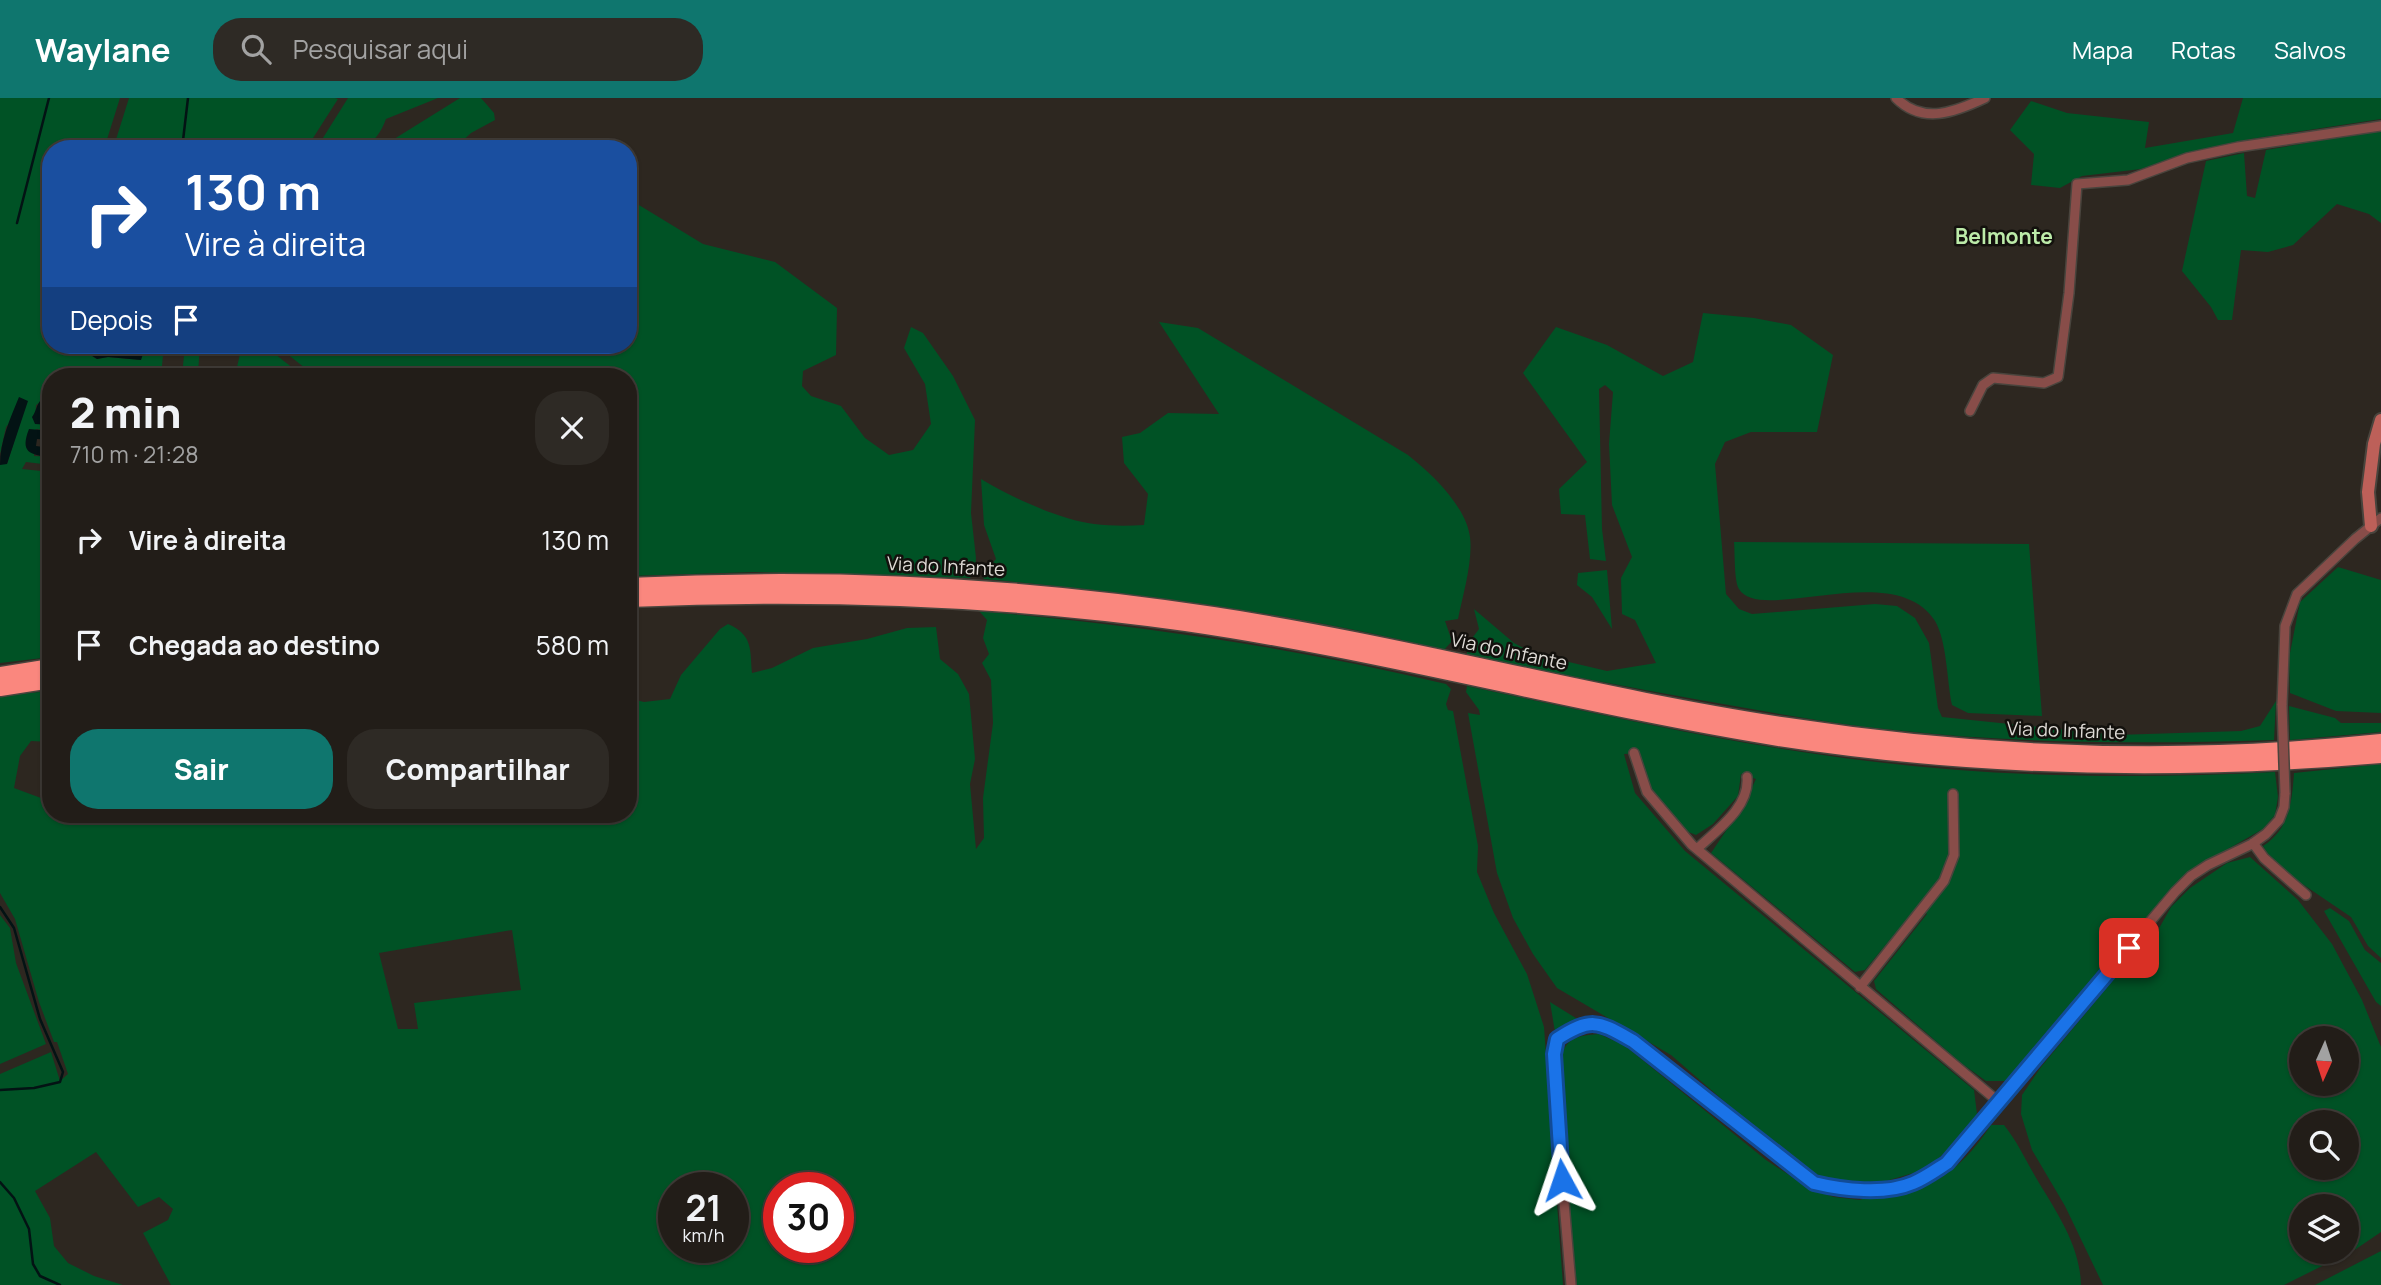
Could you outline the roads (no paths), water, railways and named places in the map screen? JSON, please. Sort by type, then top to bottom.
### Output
[{"type":"highway","name":"Via do Infante","points":[[637,586],[739,582],[865,583],[984,589],[1132,603],[1286,627],[1701,712],[1858,736],[1964,747],[2169,754],[2263,751],[2381,742]]},
{"type":"highway","name":"Via do Infante","points":[[637,599],[732,595],[874,595],[1010,603],[1109,613],[1257,635],[1731,730],[1922,755],[2047,764],[2169,766],[2310,761],[2381,755]]},
{"type":"highway","points":[[0,675],[42,668]]},
{"type":"highway","points":[[0,688],[42,681]]},
{"type":"street","points":[[1896,98],[1904,106],[1923,114],[1956,111],[1985,98]]},
{"type":"street","points":[[1970,411],[1983,385],[1993,378],[2044,383],[2057,377],[2069,293],[2077,184],[2128,180],[2187,158],[2238,147],[2381,126]]},
{"type":"street","points":[[1571,1285],[1554,1054],[1557,1039],[1573,1028],[1588,1023],[1608,1027],[1633,1041],[1814,1183],[1841,1190],[1872,1190],[1912,1184],[1947,1163],[2191,876],[2266,834],[2278,820],[2284,807],[2281,705],[2285,626],[2297,594],[2376,522],[2368,492],[2374,444],[2381,420]]},
{"type":"street","points":[[1634,753],[1647,792],[1697,849],[2000,1103]]},
{"type":"street","points":[[1697,849],[1734,814],[1748,786],[1747,776]]},
{"type":"street","points":[[1860,987],[1944,881],[1954,855],[1953,794]]},
{"type":"street","points":[[2253,843],[2264,858],[2305,895]]},
{"type":"waterway","points":[[17,223],[49,98]]},
{"type":"waterway","points":[[183,140],[188,98]]},
{"type":"waterway","points":[[0,907],[14,928],[40,1019],[63,1072],[60,1082],[34,1088],[0,1090]]},
{"type":"waterway","points":[[0,1182],[14,1198],[29,1229],[33,1264],[40,1276],[60,1285]]},
{"type":"district","name":"Belmonte","points":[[2004,237]]}]
